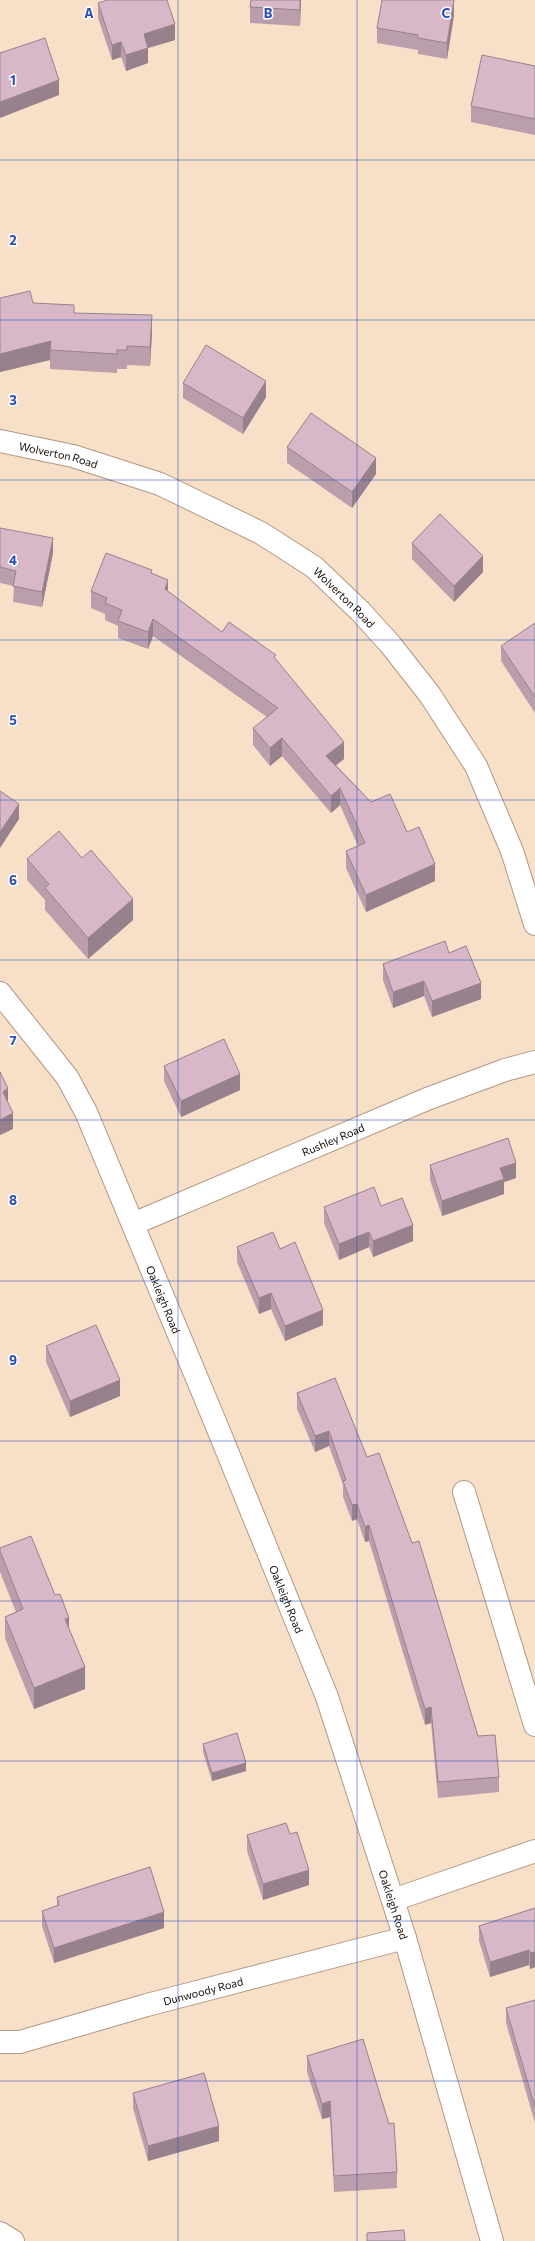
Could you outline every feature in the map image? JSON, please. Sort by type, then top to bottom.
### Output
[{"type":"main road","name":"Wolverton Road","points":[[0,441],[74,456],[160,484],[261,533],[314,568],[360,611],[394,649],[430,695],[476,766],[512,851],[535,924]]},
{"type":"main road","name":"Oakleigh Road","points":[[0,993],[67,1077],[86,1112],[327,1697],[405,1938],[492,2241]]},
{"type":"main road","name":"Rushley Road","points":[[133,1224],[427,1100],[505,1070],[535,1062]]},
{"type":"main road","points":[[464,1492],[535,1725]]},
{"type":"main road","points":[[393,1900],[535,1851]]},
{"type":"main road","name":"Dunwoody Road","points":[[0,2042],[20,2042],[147,2005],[405,1938]]},
{"type":"main road","points":[[0,2233],[13,2241]]},
{"type":"building","points":[[107,0],[167,0],[175,24],[144,34],[148,48],[126,55],[121,42],[112,45],[98,3]]},
{"type":"building","points":[[251,0],[300,0],[300,10],[250,7]]},
{"type":"building","points":[[382,0],[454,0],[447,43],[418,38],[418,35],[377,28]]},
{"type":"building","points":[[45,38],[59,80],[0,102],[0,53]]},
{"type":"building","points":[[482,55],[535,66],[535,119],[471,106]]},
{"type":"building","points":[[30,291],[33,303],[74,305],[74,313],[152,315],[150,347],[127,346],[127,350],[117,350],[117,354],[50,350],[51,341],[0,354],[0,298]]},
{"type":"building","points":[[206,345],[266,381],[243,418],[183,383]]},
{"type":"building","points":[[311,413],[376,458],[352,492],[287,447]]},
{"type":"building","points":[[440,514],[483,556],[454,586],[412,543]]},
{"type":"building","points":[[0,528],[53,538],[42,592],[13,586],[16,571],[0,567]]},
{"type":"building","points":[[106,553],[152,570],[151,573],[168,580],[165,589],[222,632],[229,622],[276,655],[274,657],[344,742],[326,756],[371,802],[390,794],[407,832],[419,827],[435,864],[366,895],[346,851],[365,843],[340,788],[331,796],[282,738],[270,748],[253,728],[278,708],[153,619],[148,632],[118,621],[122,610],[105,603],[107,598],[91,591]]},
{"type":"building","points":[[535,623],[535,697],[501,646]]},
{"type":"building","points":[[0,791],[19,804],[0,832]]},
{"type":"building","points":[[59,831],[82,858],[91,850],[133,899],[88,938],[45,888],[49,884],[27,859]]},
{"type":"building","points":[[445,941],[449,953],[466,946],[481,983],[432,1001],[424,981],[393,992],[383,964]]},
{"type":"building","points":[[224,1039],[240,1074],[181,1101],[164,1066]]},
{"type":"building","points":[[0,1072],[8,1088],[3,1092],[13,1113],[0,1120]]},
{"type":"building","points":[[508,1138],[516,1163],[500,1168],[504,1179],[442,1201],[430,1165]]},
{"type":"building","points":[[374,1187],[381,1206],[402,1198],[413,1225],[373,1241],[369,1232],[339,1244],[324,1207]]},
{"type":"building","points":[[273,1232],[280,1249],[295,1242],[323,1310],[285,1326],[271,1293],[259,1298],[237,1247]]},
{"type":"building","points":[[96,1325],[120,1380],[70,1401],[46,1346]]},
{"type":"building","points":[[335,1378],[367,1457],[379,1453],[412,1543],[419,1541],[478,1736],[495,1735],[499,1777],[438,1782],[431,1707],[425,1709],[369,1525],[365,1527],[357,1504],[352,1505],[343,1481],[346,1480],[329,1431],[315,1436],[297,1393]]},
{"type":"building","points":[[31,1536],[55,1595],[60,1594],[69,1618],[65,1619],[85,1667],[34,1688],[5,1617],[23,1609],[0,1551],[0,1548]]},
{"type":"building","points":[[237,1733],[246,1763],[212,1773],[203,1744]]},
{"type":"building","points":[[286,1823],[290,1834],[297,1832],[309,1870],[263,1884],[247,1835]]},
{"type":"building","points":[[150,1867],[164,1912],[54,1948],[42,1911],[59,1905],[57,1897]]},
{"type":"building","points":[[535,1908],[535,1952],[530,1953],[529,1950],[490,1962],[479,1926]]},
{"type":"building","points":[[535,2000],[535,2107],[506,2008]]},
{"type":"building","points":[[363,2039],[389,2124],[394,2123],[397,2172],[334,2176],[330,2101],[322,2104],[307,2056]]},
{"type":"building","points":[[204,2073],[219,2126],[148,2146],[133,2093]]},
{"type":"building","points":[[404,2230],[405,2241],[367,2241],[367,2233]]}]
